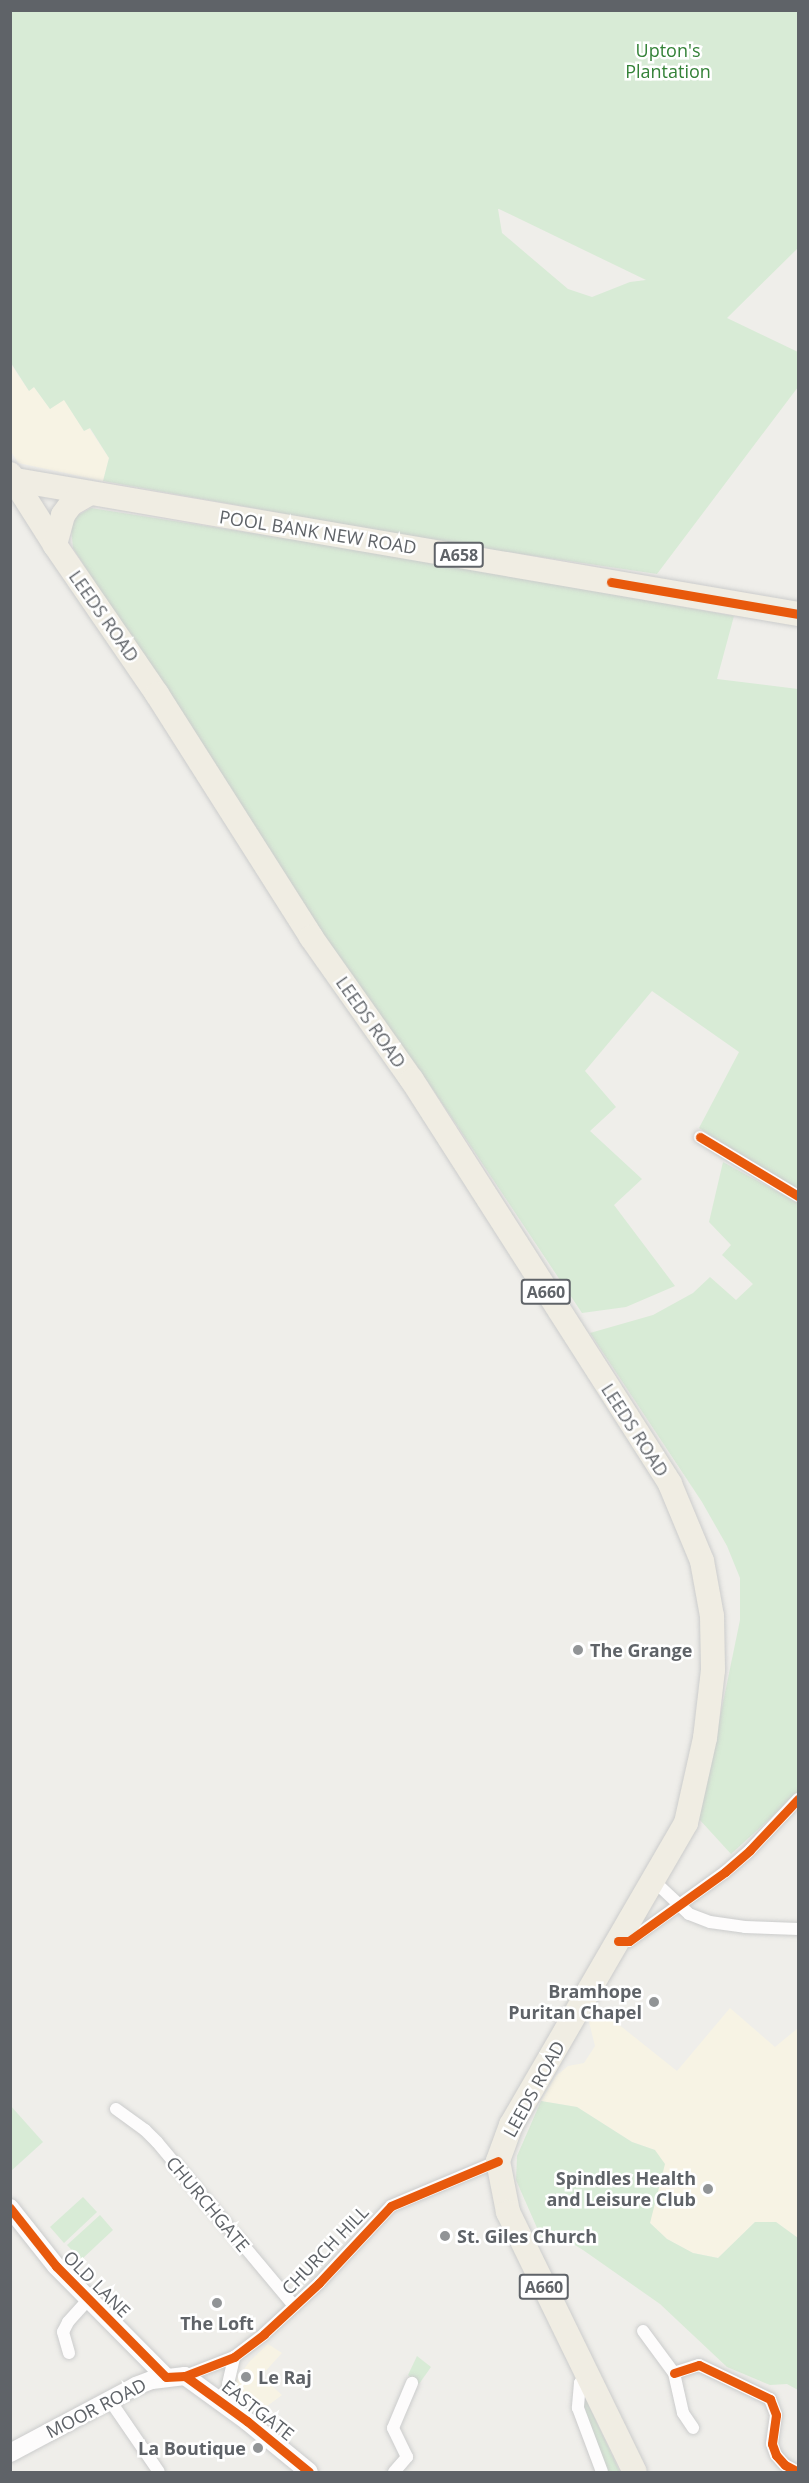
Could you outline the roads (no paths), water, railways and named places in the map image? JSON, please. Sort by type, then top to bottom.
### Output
[{"type":"highway","name":"POOL BANK NEW ROAD","points":[[12,478],[88,494],[798,614]]},
{"type":"highway","name":"LEEDS ROAD","points":[[12,478],[157,694],[311,937],[412,1080],[675,1495],[702,1561],[712,1616],[713,1670],[705,1738],[686,1823],[511,2125],[498,2161],[507,2212],[635,2472]]},
{"type":"highway","points":[[55,545],[63,515],[71,504],[88,494]]},
{"type":"street","points":[[700,1137],[798,1196]]},
{"type":"street","points":[[618,1941],[629,1941],[750,1850],[798,1799]]},
{"type":"street","points":[[654,1881],[689,1914],[710,1922],[745,1927],[798,1929]]},
{"type":"street","name":"CHURCHGATE","points":[[116,2109],[145,2130],[157,2142],[294,2306]]},
{"type":"street","name":"CHURCH HILL","points":[[185,2376],[234,2357],[264,2334],[390,2206],[498,2161]]},
{"type":"street","name":"OLD LANE","points":[[10,2208],[56,2266],[166,2377]]},
{"type":"street","points":[[69,2354],[63,2332],[68,2322],[88,2300]]},
{"type":"street","points":[[643,2331],[674,2373],[683,2413],[693,2428]]},
{"type":"street","name":"EASTGATE","points":[[228,2408],[228,2384],[234,2357]]},
{"type":"street","points":[[674,2373],[699,2365],[770,2399],[776,2415],[772,2445],[776,2455],[785,2465],[798,2472]]},
{"type":"street","points":[[586,2373],[580,2383],[578,2408],[602,2472]]},
{"type":"street","name":"MOOR ROAD","points":[[10,2453],[109,2399],[152,2379],[185,2376]]},
{"type":"street","name":"EASTGATE","points":[[185,2376],[309,2472]]},
{"type":"street","points":[[394,2472],[407,2457],[402,2443],[395,2435],[394,2419],[412,2383]]},
{"type":"street","points":[[109,2399],[159,2472]]},
{"type":"place","name":"The Grange","points":[[578,1650]]},
{"type":"place","name":"Bramhope Puritan Chapel","points":[[654,2002]]},
{"type":"place","name":"Spindles Health and Leisure Club","points":[[708,2189]]},
{"type":"place","name":"St. Giles Church","points":[[445,2236]]},
{"type":"place","name":"The Loft","points":[[217,2303]]},
{"type":"place","name":"Le Raj","points":[[246,2377]]},
{"type":"place","name":"La Boutique","points":[[258,2448]]},
{"type":"park label","name":"Upton's Plantation","points":[[668,61]]}]
